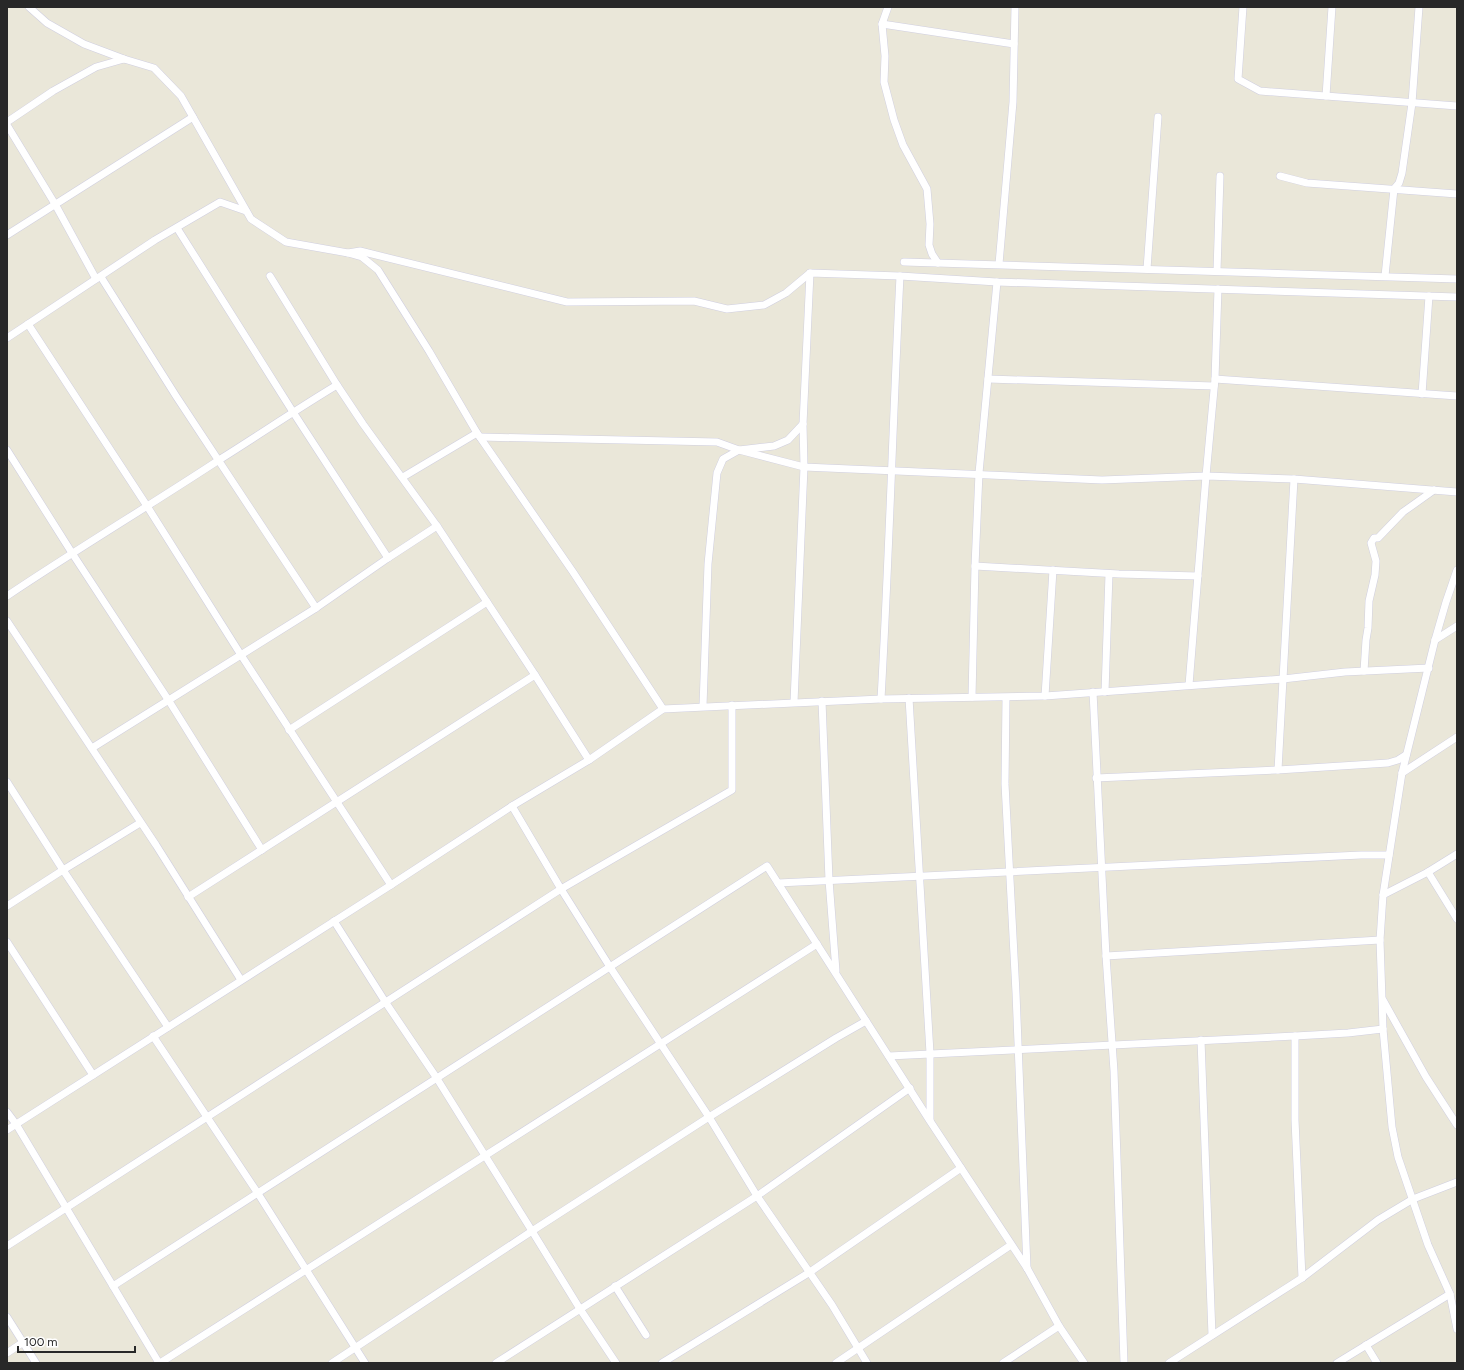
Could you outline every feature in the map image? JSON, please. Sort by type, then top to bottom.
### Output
[{"type":"street","points":[[29,7],[47,23],[84,44],[154,68],[181,96],[251,219],[286,242],[348,253],[362,257],[378,270],[429,351],[478,435],[574,572],[663,709]]},
{"type":"street","points":[[888,7],[882,24],[884,82],[894,120],[903,145],[927,188],[930,224],[929,245],[932,254],[938,263]]},
{"type":"street","points":[[999,264],[1013,102],[1015,7]]},
{"type":"street","points":[[1243,7],[1238,79],[1260,91],[1457,106]]},
{"type":"street","points":[[1326,96],[1332,7]]},
{"type":"street","points":[[1385,276],[1394,189],[1399,183],[1402,173],[1412,102],[1419,7]]},
{"type":"street","points":[[882,24],[1014,44]]},
{"type":"street","points":[[7,122],[53,91],[90,70],[124,58]]},
{"type":"street","points":[[7,235],[193,117]]},
{"type":"street","points":[[1147,269],[1158,117]]},
{"type":"street","points":[[7,125],[99,278],[316,608]]},
{"type":"street","points":[[1217,271],[1220,176]]},
{"type":"street","points":[[1280,176],[1307,183],[1457,194]]},
{"type":"street","points":[[7,338],[154,240],[220,202],[246,212]]},
{"type":"street","points":[[177,228],[293,412],[388,558]]},
{"type":"street","points":[[348,253],[360,251],[567,302],[694,301],[727,309],[764,305],[786,293],[810,273],[900,276],[997,282],[1457,297]]},
{"type":"street","points":[[904,262],[1457,279]]},
{"type":"street","points":[[794,702],[804,466],[803,424],[810,273]]},
{"type":"street","points":[[270,276],[337,385],[363,424],[403,477],[437,526],[589,760]]},
{"type":"street","points":[[881,699],[888,587],[891,471],[900,276]]},
{"type":"street","points":[[972,697],[979,474],[997,282]]},
{"type":"street","points":[[1189,685],[1215,379],[1218,289]]},
{"type":"street","points":[[1422,394],[1429,296]]},
{"type":"street","points":[[28,324],[147,506],[289,730],[390,885]]},
{"type":"street","points":[[988,379],[1214,386]]},
{"type":"street","points":[[1215,379],[1457,396]]},
{"type":"street","points":[[7,596],[72,553],[337,385]]},
{"type":"street","points":[[704,706],[708,564],[717,473],[723,459],[739,450],[774,446],[788,440],[803,424]]},
{"type":"street","points":[[403,477],[478,435],[717,442],[739,450],[804,466],[1102,480],[1206,476],[1294,479],[1457,492]]},
{"type":"street","points":[[7,450],[262,850]]},
{"type":"street","points":[[1278,770],[1294,479]]},
{"type":"street","points":[[1364,671],[1369,601],[1376,561],[1371,543],[1374,538],[1378,538],[1403,512],[1434,490]]},
{"type":"street","points":[[92,748],[316,608],[437,526]]},
{"type":"street","points":[[975,566],[1109,574],[1198,576]]},
{"type":"street","points":[[1045,696],[1053,570]]},
{"type":"street","points":[[1457,570],[1435,640],[1402,774],[1383,895],[1380,940],[1382,998],[1392,1128],[1398,1158],[1428,1245],[1450,1294],[1457,1329]]},
{"type":"street","points":[[1105,692],[1109,574]]},
{"type":"street","points":[[289,730],[487,602]]},
{"type":"street","points":[[7,621],[156,845],[241,980]]},
{"type":"street","points":[[1435,640],[1457,626]]},
{"type":"street","points":[[7,1130],[512,806],[589,760],[663,709],[910,698],[1006,698],[1045,696],[1283,679],[1364,671],[1429,668]]},
{"type":"street","points":[[188,897],[535,675]]},
{"type":"street","points":[[1093,692],[1096,778],[1106,956],[1113,1044],[1124,1363]]},
{"type":"street","points":[[910,698],[930,1053],[930,1121]]},
{"type":"street","points":[[1006,698],[1005,784],[1027,1268]]},
{"type":"street","points":[[822,701],[829,880],[836,973]]},
{"type":"street","points":[[7,1246],[561,889],[732,790],[732,705]]},
{"type":"street","points":[[1402,774],[1457,737]]},
{"type":"street","points":[[1096,778],[1278,770],[1388,763],[1398,760],[1406,755]]},
{"type":"street","points":[[7,782],[63,870],[168,1027]]},
{"type":"street","points":[[512,806],[561,889],[610,967],[709,1117],[757,1196],[832,1305],[867,1363]]},
{"type":"street","points":[[7,906],[140,823]]},
{"type":"street","points":[[1383,895],[1428,872],[1457,854]]},
{"type":"street","points":[[778,883],[921,875],[1389,855]]},
{"type":"street","points":[[112,1286],[767,866],[930,1121],[1027,1268],[1059,1326],[1084,1363]]},
{"type":"street","points":[[1428,872],[1457,919]]},
{"type":"street","points":[[334,921],[386,1003],[436,1077],[580,1309],[616,1363]]},
{"type":"street","points":[[1106,956],[1380,940]]},
{"type":"street","points":[[7,942],[93,1075]]},
{"type":"street","points":[[7,1112],[16,1124],[112,1286],[160,1363],[661,1045],[817,944]]},
{"type":"street","points":[[1382,998],[1426,1077],[1457,1125]]},
{"type":"street","points":[[332,1363],[532,1231],[709,1117],[866,1021]]},
{"type":"street","points":[[889,1056],[1295,1036],[1384,1029]]},
{"type":"street","points":[[153,1036],[257,1192],[365,1363]]},
{"type":"street","points":[[1295,1036],[1295,1120],[1302,1278]]},
{"type":"street","points":[[1201,1040],[1212,1335]]},
{"type":"street","points":[[496,1363],[757,1196],[910,1088]]},
{"type":"street","points":[[662,1363],[810,1272],[961,1168]]},
{"type":"street","points":[[1169,1363],[1302,1278],[1378,1220],[1413,1199],[1457,1182]]},
{"type":"street","points":[[836,1363],[1011,1245]]},
{"type":"street","points":[[615,1286],[646,1335]]},
{"type":"street","points":[[1337,1363],[1450,1294]]},
{"type":"street","points":[[7,1317],[36,1363]]},
{"type":"street","points":[[1003,1363],[1059,1326]]},
{"type":"street","points":[[7,1353],[22,1343]]},
{"type":"street","points":[[1366,1344],[1377,1363]]}]
